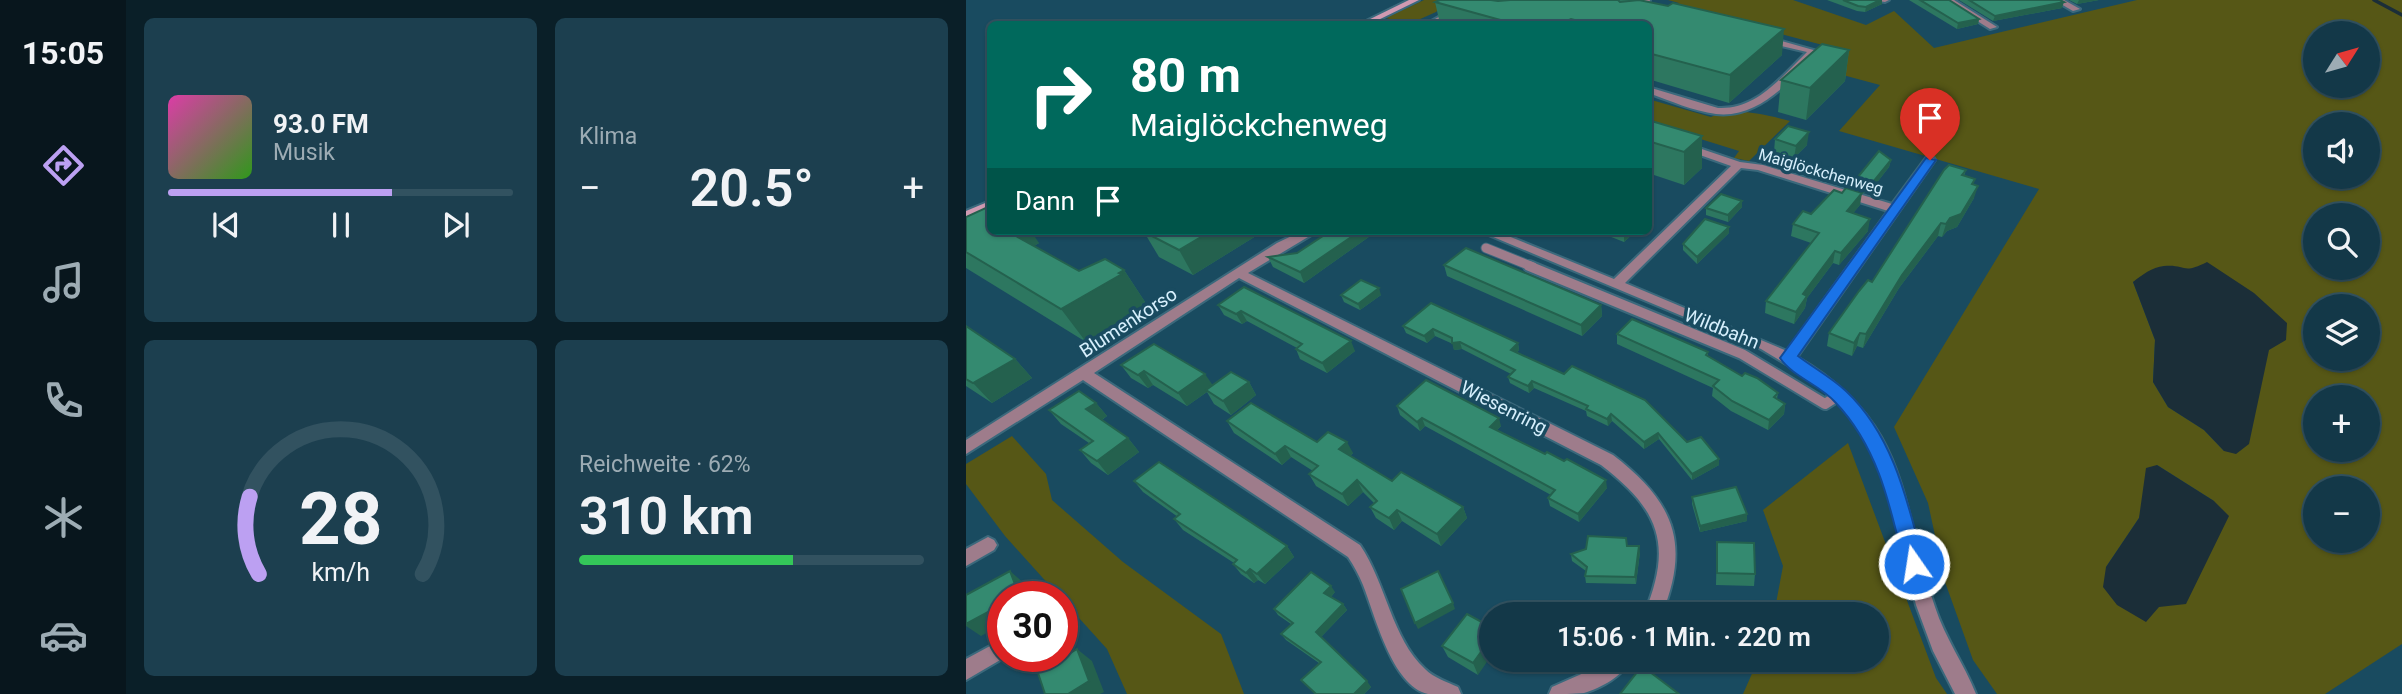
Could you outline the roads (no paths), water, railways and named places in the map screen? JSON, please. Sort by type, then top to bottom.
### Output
[{"type":"street","points":[[1370,21],[1415,0]]},
{"type":"street","points":[[1437,21],[1460,11],[1452,5],[1458,0]]},
{"type":"street","points":[[1643,12],[1646,0]]},
{"type":"street","points":[[1877,0],[1885,0]]},
{"type":"street","points":[[1948,0],[1993,27]]},
{"type":"street","points":[[2058,0],[2076,9]]},
{"type":"street","points":[[1630,21],[1643,12],[1657,13]]},
{"type":"street","points":[[1652,91],[1712,109],[1741,110],[1777,86],[1813,51],[1750,36]]},
{"type":"street","name":"Maiglöckchenweg","points":[[1674,143],[1738,165],[1759,167],[1895,209]]},
{"type":"street","name":"Maiglöckchenweg","points":[[1788,358],[1930,160]]},
{"type":"street","points":[[1616,285],[1738,165]]},
{"type":"street","points":[[966,216],[987,206]]},
{"type":"street","name":"Blumenkorso","points":[[966,447],[1302,235]]},
{"type":"street","name":"Wildbahn","points":[[1495,235],[1734,333],[1788,358],[1839,395],[1871,433],[1882,453],[1934,632],[1966,694]]},
{"type":"street","name":"Wiesenring","points":[[1239,273],[1593,452],[1633,477],[1654,502],[1667,541],[1669,562],[1659,602]]},
{"type":"street","points":[[1084,374],[1354,551],[1368,568],[1391,639],[1418,677],[1451,694]]},
{"type":"street","points":[[966,558],[989,545]]},
{"type":"street","points":[[966,670],[987,658]]},
{"type":"street","points":[[1559,694],[1606,672]]},
{"type":"lane","points":[[1486,248],[1724,346],[1784,377],[1817,401],[1825,404],[1839,395]]},
{"type":"lane","points":[[1527,264],[1539,253]]},
{"type":"lane","points":[[1625,305],[1636,293]]},
{"type":"lane","points":[[1724,346],[1734,333]]},
{"type":"water","points":[[2207,262],[2254,293],[2287,323],[2286,340],[2269,350],[2249,444],[2236,454],[2224,451],[2204,430],[2168,407],[2153,382],[2155,340],[2133,282],[2160,267],[2188,268]]},
{"type":"water","points":[[2157,465],[2214,501],[2229,516],[2186,604],[2159,607],[2146,622],[2117,605],[2103,587],[2106,567],[2139,518],[2146,468]]},
{"type":"waterway","points":[[2374,0],[2402,15]]}]
